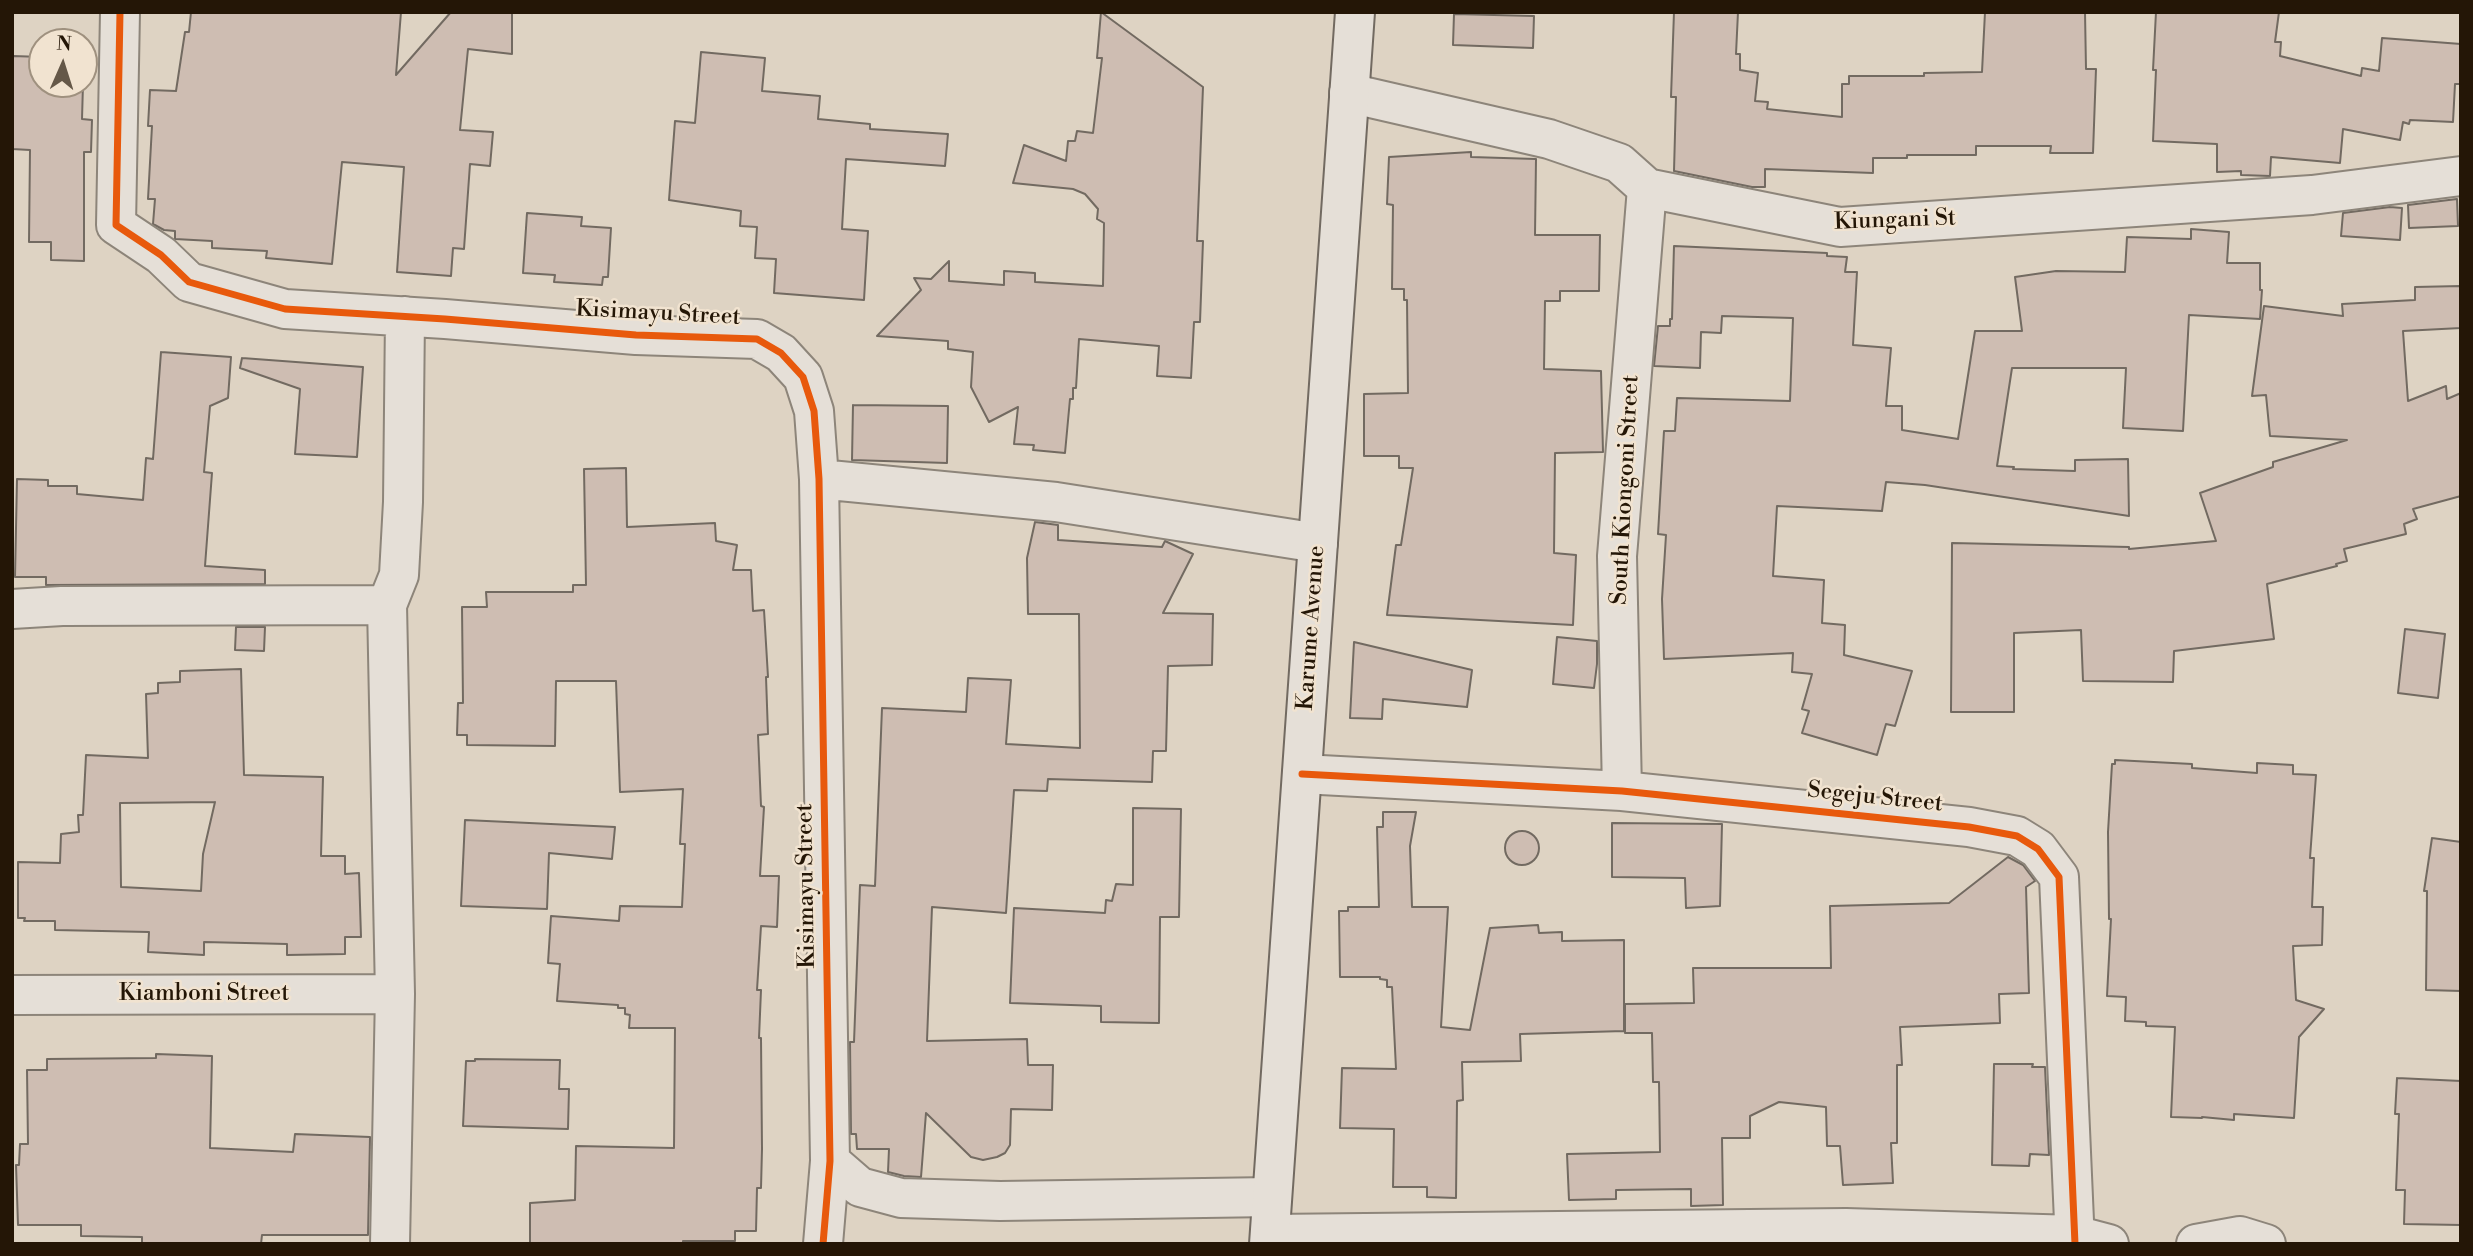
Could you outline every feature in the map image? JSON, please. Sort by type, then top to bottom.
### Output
[{"type":"street","name":"Kisimayu Street","points":[[120,12],[116,225],[161,255],[189,282],[285,309],[636,335],[757,339],[781,353],[803,377],[814,411],[819,479],[830,1161],[823,1244]]},
{"type":"street","name":"Karume Avenue","points":[[1270,1225],[1354,12]]},
{"type":"street","points":[[1349,93],[1549,139],[1619,163],[1647,188]]},
{"type":"street","name":"Kiungani St","points":[[1647,188],[1840,227],[2312,195],[2461,176]]},
{"type":"street","name":"South Kiongoni Street","points":[[1622,792],[1617,555],[1647,188]]},
{"type":"street","points":[[390,1244],[395,993],[387,604],[399,575],[403,502],[405,316]]},
{"type":"street","points":[[819,479],[1056,502],[1318,543]]},
{"type":"street","points":[[12,610],[62,606],[387,604]]},
{"type":"street","name":"Segeju Street","points":[[1302,774],[1622,792],[1969,827],[2017,836],[2038,849],[2059,877],[2087,1241]]},
{"type":"street","name":"Kiamboni Street","points":[[12,995],[395,993]]},
{"type":"street","points":[[830,1161],[860,1186],[901,1198],[1000,1201],[1270,1225],[1695,1237],[1846,1227],[2087,1241]]},
{"type":"street","points":[[2196,1244],[2241,1236],[2266,1244]]},
{"type":"building","points":[[191,12],[401,12],[396,75],[451,12],[512,12],[512,54],[468,49],[460,130],[493,132],[490,166],[470,164],[464,249],[453,248],[451,276],[397,272],[404,167],[342,162],[332,264],[266,258],[267,251],[212,248],[212,241],[175,239],[175,231],[164,230],[153,224],[155,199],[148,199],[152,126],[148,126],[150,90],[176,91],[185,32],[189,32]]},
{"type":"building","points":[[1101,12],[1203,87],[1197,241],[1203,241],[1200,322],[1194,322],[1191,378],[1157,376],[1159,346],[1079,339],[1076,388],[1073,388],[1073,399],[1070,399],[1065,453],[1033,450],[1034,445],[1014,444],[1018,407],[989,422],[971,387],[973,352],[948,349],[948,341],[877,336],[921,290],[914,278],[931,279],[949,261],[949,281],[1004,285],[1004,271],[1035,273],[1035,282],[1103,286],[1104,223],[1097,219],[1098,209],[1085,194],[1073,189],[1013,183],[1024,145],[1066,161],[1068,141],[1075,141],[1077,131],[1093,133],[1102,58],[1097,58]]},
{"type":"building","points":[[1674,12],[1738,12],[1736,54],[1740,54],[1740,70],[1758,73],[1755,101],[1768,102],[1767,109],[1842,117],[1842,84],[1849,84],[1849,76],[1924,76],[1924,73],[1982,72],[1985,12],[2085,12],[2086,69],[2096,69],[2093,153],[2050,153],[2051,146],[1976,146],[1976,155],[1873,158],[1873,173],[1765,169],[1765,187],[1752,187],[1674,171],[1676,97],[1671,97]]},
{"type":"building","points":[[2156,12],[2279,12],[2275,42],[2281,42],[2280,56],[2361,76],[2362,68],[2379,71],[2382,38],[2461,44],[2461,84],[2455,84],[2453,122],[2403,122],[2400,140],[2343,129],[2340,163],[2271,157],[2270,176],[2241,175],[2241,171],[2217,172],[2217,144],[2153,141]]},
{"type":"building","points":[[1454,14],[1534,16],[1533,48],[1453,45]]},
{"type":"building","points":[[701,52],[765,58],[762,91],[820,96],[818,119],[870,124],[870,129],[948,134],[945,166],[846,159],[842,229],[868,231],[864,300],[774,293],[776,259],[755,258],[757,227],[740,226],[741,211],[669,200],[675,121],[695,123]]},
{"type":"building","points":[[13,56],[28,57],[28,98],[83,98],[82,119],[92,120],[91,152],[84,152],[84,261],[51,260],[51,242],[29,242],[30,150],[12,149]]},
{"type":"building","points":[[1471,152],[1471,157],[1536,159],[1535,235],[1600,235],[1599,291],[1560,291],[1560,301],[1545,301],[1544,369],[1601,371],[1603,452],[1555,453],[1554,553],[1576,555],[1573,625],[1387,615],[1396,545],[1401,545],[1413,468],[1399,468],[1399,456],[1364,456],[1364,394],[1408,393],[1407,300],[1404,300],[1404,289],[1392,289],[1393,205],[1387,204],[1389,157]]},
{"type":"building","points":[[2457,199],[2458,226],[2409,228],[2408,205]]},
{"type":"building","points":[[2402,208],[2400,240],[2341,236],[2343,213]]},
{"type":"building","points":[[527,213],[582,217],[581,226],[611,228],[608,277],[603,277],[602,285],[554,282],[555,275],[523,273]]},
{"type":"building","points":[[2191,229],[2229,232],[2227,263],[2260,263],[2262,290],[2260,319],[2189,315],[2183,431],[2123,428],[2126,368],[2012,368],[1997,466],[2075,471],[2075,460],[2128,459],[2129,516],[1925,485],[1886,482],[1882,511],[1777,506],[1773,576],[1824,580],[1822,623],[1845,625],[1844,655],[1912,671],[1895,726],[1886,724],[1877,755],[1802,733],[1809,711],[1802,709],[1812,674],[1792,672],[1793,653],[1664,659],[1662,599],[1666,535],[1658,534],[1664,431],[1675,431],[1677,398],[1790,401],[1793,318],[1722,316],[1721,333],[1701,332],[1700,368],[1654,366],[1658,326],[1670,326],[1672,319],[1674,246],[1827,253],[1827,256],[1847,257],[1845,272],[1857,272],[1853,345],[1891,348],[1886,406],[1902,406],[1902,430],[1958,439],[1975,331],[2022,331],[2015,277],[2056,271],[2125,272],[2127,237],[2191,239]]},
{"type":"building","points":[[2461,286],[2461,328],[2403,331],[2408,401],[2446,386],[2447,399],[2461,393],[2461,496],[2413,509],[2417,519],[2404,524],[2406,534],[2344,549],[2347,561],[2336,564],[2337,566],[2267,584],[2274,639],[2174,651],[2173,682],[2083,681],[2081,630],[2014,633],[2014,712],[1951,712],[1952,543],[2129,549],[2216,541],[2200,493],[2273,467],[2273,462],[2347,440],[2270,436],[2266,395],[2252,396],[2264,306],[2343,316],[2342,304],[2415,300],[2415,287]]},
{"type":"building","points":[[161,352],[231,357],[228,398],[210,406],[204,472],[212,473],[205,566],[265,570],[265,584],[46,585],[46,577],[15,577],[17,479],[48,480],[48,486],[77,486],[77,494],[143,500],[146,458],[153,459]]},
{"type":"building","points":[[242,358],[363,367],[357,457],[295,454],[300,389],[240,368]]},
{"type":"building","points":[[853,405],[948,406],[947,463],[852,460]]},
{"type":"building","points":[[626,468],[627,527],[715,523],[716,541],[737,545],[733,570],[751,570],[753,611],[764,610],[768,734],[758,735],[761,806],[764,807],[760,876],[779,876],[777,927],[761,926],[757,990],[761,990],[759,1038],[762,1149],[761,1188],[757,1188],[756,1231],[735,1231],[735,1241],[683,1241],[683,1244],[530,1244],[530,1203],[575,1200],[576,1146],[674,1148],[675,1028],[629,1028],[630,1015],[625,1014],[625,1008],[618,1008],[618,1005],[557,1001],[560,964],[548,963],[551,916],[619,921],[620,906],[682,907],[685,844],[680,844],[683,789],[620,792],[616,681],[556,681],[555,746],[467,745],[467,735],[457,735],[458,703],[463,703],[462,607],[487,607],[486,592],[573,592],[573,585],[586,585],[584,469]]},
{"type":"building","points":[[1035,522],[1058,525],[1058,540],[1162,547],[1165,541],[1193,554],[1163,613],[1213,614],[1212,665],[1168,666],[1166,751],[1153,751],[1152,782],[1048,779],[1047,791],[1014,790],[1006,913],[932,907],[927,1041],[1027,1039],[1028,1065],[1053,1065],[1052,1110],[1011,1109],[1010,1145],[1005,1153],[983,1160],[971,1157],[926,1113],[921,1177],[904,1176],[888,1172],[889,1149],[857,1149],[856,1134],[851,1134],[850,1042],[854,1042],[860,885],[875,886],[882,708],[966,712],[968,678],[1011,680],[1006,744],[1080,748],[1079,614],[1028,614],[1027,558]]},
{"type":"building","points":[[236,627],[265,627],[264,651],[235,650]]},
{"type":"building","points":[[2405,629],[2445,634],[2438,698],[2398,693]]},
{"type":"building","points":[[1557,637],[1597,641],[1594,688],[1553,684]]},
{"type":"building","points":[[1354,642],[1472,670],[1467,707],[1383,699],[1382,719],[1350,718]]},
{"type":"building","points":[[241,669],[244,775],[323,777],[321,856],[345,856],[345,874],[359,873],[361,937],[345,937],[345,954],[287,955],[287,944],[204,942],[204,955],[148,952],[149,932],[55,930],[55,921],[24,921],[25,918],[18,918],[18,862],[60,863],[61,834],[79,832],[78,815],[83,815],[86,755],[148,758],[146,694],[158,693],[158,683],[180,682],[180,671]],"holes":[[[215,802],[203,854],[201,891],[121,887],[120,803]]]},
{"type":"building","points":[[2115,760],[2192,764],[2192,768],[2257,773],[2257,763],[2293,765],[2293,774],[2316,775],[2310,858],[2314,858],[2312,907],[2323,907],[2322,945],[2293,946],[2296,1000],[2324,1009],[2299,1037],[2294,1118],[2234,1114],[2234,1120],[2171,1117],[2175,1027],[2146,1026],[2146,1022],[2125,1021],[2126,997],[2107,996],[2111,919],[2108,832],[2112,764],[2115,764]]},
{"type":"building","points":[[1133,808],[1181,809],[1179,917],[1160,917],[1159,1023],[1101,1022],[1101,1006],[1010,1003],[1014,908],[1105,913],[1106,900],[1112,901],[1116,884],[1133,885]]},
{"type":"building","points":[[1383,812],[1416,812],[1410,846],[1412,907],[1448,907],[1441,1027],[1470,1030],[1490,928],[1538,925],[1539,933],[1562,932],[1562,941],[1624,940],[1624,1031],[1520,1034],[1521,1061],[1462,1062],[1463,1100],[1457,1101],[1456,1198],[1427,1197],[1427,1187],[1393,1187],[1394,1129],[1340,1128],[1342,1068],[1396,1069],[1392,987],[1387,987],[1387,980],[1380,977],[1340,977],[1339,911],[1348,911],[1348,907],[1379,907],[1377,827],[1383,827]]},
{"type":"building","points":[[465,820],[615,827],[612,859],[549,853],[547,909],[461,906]]},
{"type":"building","points":[[1612,823],[1722,824],[1720,906],[1686,908],[1685,878],[1612,877]]},
{"type":"building","points":[[1522,831],[1534,836],[1539,848],[1534,860],[1522,865],[1510,860],[1505,848],[1510,836]]},
{"type":"building","points":[[2432,838],[2461,842],[2461,991],[2426,990],[2427,891],[2424,891]]},
{"type":"building","points":[[2008,857],[2023,865],[2035,881],[2026,887],[2029,993],[1999,994],[2000,1023],[1900,1027],[1902,1065],[1897,1065],[1897,1143],[1891,1143],[1893,1183],[1843,1185],[1840,1146],[1827,1146],[1826,1107],[1779,1102],[1750,1116],[1750,1138],[1722,1138],[1723,1205],[1691,1206],[1691,1189],[1616,1190],[1616,1199],[1569,1200],[1567,1154],[1660,1152],[1659,1082],[1653,1082],[1652,1033],[1625,1033],[1625,1004],[1694,1003],[1693,968],[1831,968],[1830,906],[1949,903]]},
{"type":"building","points":[[156,1054],[212,1056],[210,1148],[293,1152],[295,1134],[370,1137],[368,1235],[262,1235],[261,1244],[142,1244],[142,1237],[81,1236],[81,1225],[18,1225],[16,1165],[19,1165],[20,1144],[28,1144],[27,1070],[47,1070],[47,1059],[156,1058]]},
{"type":"building","points":[[560,1060],[559,1089],[569,1089],[568,1129],[463,1126],[466,1061]]},
{"type":"building","points":[[1994,1064],[2033,1064],[2032,1067],[2045,1067],[2049,1155],[2030,1154],[2029,1166],[1992,1165]]},
{"type":"building","points":[[2397,1078],[2461,1081],[2461,1225],[2404,1224],[2405,1190],[2396,1190],[2399,1114],[2395,1114]]},
{"type":"cycle path","points":[[120,12],[116,225],[161,255],[189,282],[285,309],[636,335],[757,339],[781,353],[803,377],[814,411],[819,479],[830,1161],[823,1244]]},
{"type":"cycle path","points":[[1302,774],[1622,791],[1969,827],[2017,836],[2038,849],[2059,877],[2075,1244]]}]
